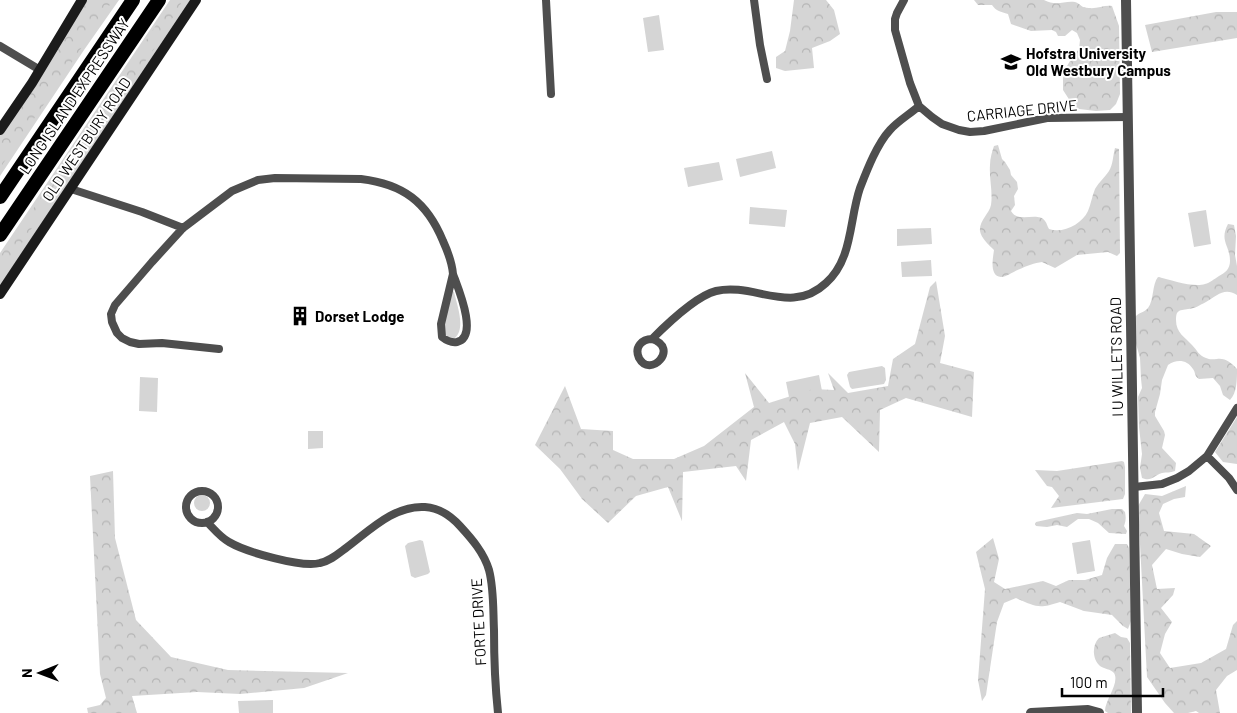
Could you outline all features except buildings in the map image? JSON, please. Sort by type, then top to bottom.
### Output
[{"type":"highway","name":"LONG ISLAND EXPRESSWAY","points":[[0,197],[133,0]]},
{"type":"highway","name":"LONG ISLAND EXPRESSWAY","points":[[0,235],[159,0]]},
{"type":"main road","points":[[0,130],[21,101],[82,0]]},
{"type":"main road","name":"OLD WESTBURY ROAD","points":[[0,294],[196,0]]},
{"type":"street","points":[[546,0],[551,94]]},
{"type":"street","points":[[754,0],[767,79]]},
{"type":"street","points":[[652,339],[695,302],[715,291],[735,289],[773,297],[793,298],[810,293],[826,284],[837,271],[844,258],[857,197],[879,145],[891,129],[919,106],[910,83],[895,30],[895,19],[904,0]]},
{"type":"street","name":"I U WILLETS ROAD","points":[[1126,0],[1137,713]]},
{"type":"street","points":[[0,46],[40,70]]},
{"type":"street","name":"CARRIAGE DRIVE","points":[[919,106],[942,124],[970,132],[984,131],[1047,118],[1128,117]]},
{"type":"street","points":[[219,350],[162,343],[138,344],[130,342],[117,333],[111,314],[115,305],[183,228],[232,191],[258,180],[275,178],[340,178],[373,181],[396,187],[410,195],[425,210],[438,228],[452,265],[453,274],[463,302],[467,326],[466,335],[459,342],[448,342],[442,337],[441,324],[453,274]]},
{"type":"street","points":[[71,189],[142,212],[183,228]]},
{"type":"street","points":[[1134,487],[1162,484],[1189,471],[1208,456],[1237,408]]},
{"type":"street","points":[[1208,456],[1229,478],[1237,490]]},
{"type":"street","name":"FORTE DRIVE","points":[[207,522],[215,517],[218,503],[213,494],[200,491],[188,500],[187,510],[192,519],[207,522],[219,535],[239,547],[259,554],[302,564],[313,564],[328,560],[388,516],[402,510],[426,507],[445,513],[456,521],[471,537],[484,556],[493,585],[495,687],[498,713]]},
{"type":"street","points":[[1031,713],[1088,710],[1099,713]]},
{"type":"green space","points":[[86,0],[119,0],[0,176],[0,135],[22,106]]},
{"type":"green space","points":[[88,0],[113,0],[0,168],[0,139],[29,96]]},
{"type":"green space","points":[[170,0],[190,0],[0,286],[0,253]]},
{"type":"green space","points":[[173,0],[183,0],[156,46],[97,130],[0,276],[0,257]]},
{"type":"green space","points":[[794,0],[826,0],[834,10],[840,34],[830,41],[812,48],[814,68],[785,71],[776,68],[776,57],[785,51]]},
{"type":"green space","points":[[974,0],[1075,2],[1086,8],[1112,6],[1119,26],[1120,94],[1116,104],[1110,110],[1079,109],[1074,107],[1063,90],[1064,71],[1079,49],[1080,40],[1077,33],[1072,30],[1065,36],[1058,36],[1052,30],[1031,31],[1011,24],[1008,14],[997,10],[992,5],[978,5]]},
{"type":"green space","points":[[1216,12],[1237,12],[1237,38],[1152,52],[1145,25]]},
{"type":"green space","points":[[659,15],[664,50],[648,52],[643,18]]},
{"type":"green space","points":[[998,145],[1002,159],[1017,182],[1018,189],[1014,196],[1015,205],[1011,211],[1018,217],[1042,218],[1049,229],[1054,230],[1072,227],[1085,216],[1095,189],[1110,169],[1115,148],[1119,149],[1120,253],[1117,256],[1108,252],[1077,255],[1055,268],[1042,262],[1025,267],[1006,276],[997,276],[993,270],[994,250],[984,239],[980,227],[991,205],[990,160],[994,146]]},
{"type":"green space","points":[[772,151],[776,168],[740,177],[736,159]]},
{"type":"green space","points":[[719,162],[723,180],[688,187],[684,168]]},
{"type":"green space","points":[[750,207],[787,210],[785,227],[749,224]]},
{"type":"green space","points":[[1206,210],[1211,244],[1194,247],[1188,213]]},
{"type":"green space","points":[[1228,224],[1234,225],[1236,236],[1237,295],[1224,292],[1197,307],[1179,311],[1176,324],[1179,332],[1202,356],[1209,359],[1226,360],[1237,369],[1237,382],[1234,394],[1230,400],[1223,395],[1220,386],[1213,378],[1199,379],[1188,363],[1178,361],[1168,365],[1162,380],[1155,416],[1165,435],[1162,448],[1176,463],[1175,471],[1159,474],[1151,479],[1145,479],[1142,478],[1140,468],[1142,454],[1138,397],[1142,388],[1140,358],[1135,340],[1135,317],[1148,308],[1158,277],[1200,285],[1209,283],[1225,272],[1230,261],[1225,239]]},
{"type":"green space","points":[[931,228],[932,244],[897,246],[897,229]]},
{"type":"green space","points":[[931,260],[932,276],[902,277],[901,262]]},
{"type":"green space","points":[[936,281],[945,336],[940,363],[974,372],[972,417],[906,398],[880,410],[879,452],[842,417],[810,423],[798,471],[795,444],[784,422],[751,440],[746,481],[736,466],[683,472],[682,521],[668,487],[636,496],[608,523],[582,499],[560,469],[535,445],[565,386],[581,429],[613,431],[613,450],[633,459],[674,459],[704,446],[754,407],[745,373],[769,403],[813,389],[834,390],[828,373],[848,393],[888,386],[893,359],[915,344],[930,287]]},
{"type":"green space","points":[[452,290],[460,316],[460,328],[455,338],[444,334],[443,330]]},
{"type":"green space","points":[[882,366],[885,368],[886,380],[884,384],[852,389],[850,387],[847,375],[849,372]]},
{"type":"green space","points":[[819,375],[822,391],[789,397],[786,382]]},
{"type":"green space","points":[[140,377],[158,378],[157,412],[139,411]]},
{"type":"green space","points":[[1237,417],[1237,464],[1223,462],[1215,452]]},
{"type":"green space","points":[[308,431],[323,431],[323,448],[308,449]]},
{"type":"green space","points":[[1122,461],[1125,467],[1125,494],[1123,499],[1051,508],[1059,496],[1052,487],[1047,486],[1035,470],[1057,471]]},
{"type":"green space","points":[[113,471],[115,538],[136,620],[171,657],[228,670],[348,673],[304,688],[240,694],[197,692],[132,696],[137,713],[88,713],[87,708],[100,705],[106,698],[100,674],[90,476]]},
{"type":"green space","points":[[1186,486],[1185,497],[1163,504],[1159,513],[1164,531],[1194,534],[1211,546],[1200,557],[1166,549],[1152,565],[1157,589],[1175,588],[1173,595],[1161,608],[1172,622],[1165,634],[1160,653],[1170,668],[1201,663],[1226,649],[1233,625],[1237,621],[1237,670],[1227,676],[1216,690],[1220,713],[1199,713],[1196,711],[1174,713],[1147,677],[1138,506],[1145,494],[1162,496]]},
{"type":"green space","points":[[202,495],[208,497],[210,503],[208,509],[202,511],[196,509],[194,503],[196,497]]},
{"type":"green space","points":[[1122,509],[1125,512],[1124,526],[1127,531],[1126,534],[1109,533],[1098,523],[1089,519],[1078,519],[1067,527],[1057,525],[1047,527],[1036,526],[1035,524],[1036,522],[1077,513],[1087,514]]},
{"type":"green space","points":[[993,538],[999,559],[994,582],[1005,589],[1043,581],[1056,586],[1069,580],[1085,580],[1102,575],[1107,558],[1115,544],[1127,544],[1129,548],[1131,621],[1128,629],[1112,615],[1084,611],[1060,602],[1047,606],[1038,606],[1016,598],[1004,603],[997,622],[986,695],[982,701],[978,680],[985,589],[976,552]]},
{"type":"green space","points":[[1090,540],[1095,571],[1077,574],[1072,543]]},
{"type":"green space","points":[[423,541],[430,572],[415,578],[411,576],[405,546],[408,543]]},
{"type":"green space","points":[[1115,633],[1127,638],[1130,643],[1131,713],[1108,713],[1105,711],[1114,687],[1115,677],[1113,672],[1097,663],[1094,656],[1095,644],[1099,638]]},
{"type":"green space","points":[[273,700],[273,713],[239,713],[238,701]]},
{"type":"place","name":"Hofstra University Old Westbury Campus","points":[[1011,62]]},
{"type":"place","name":"Dorset Lodge","points":[[300,316]]}]
